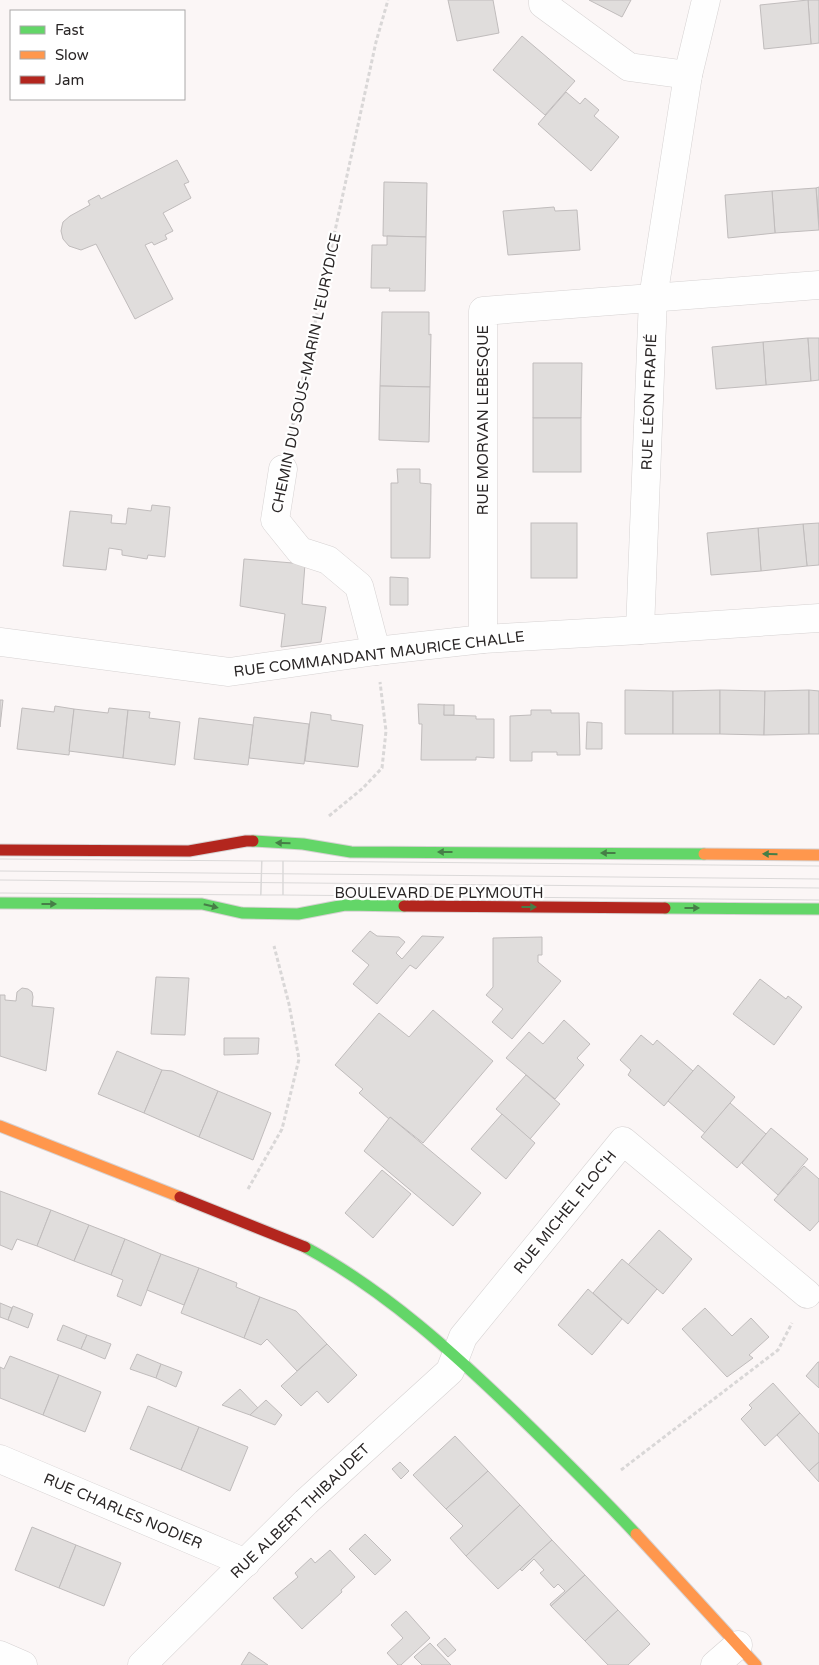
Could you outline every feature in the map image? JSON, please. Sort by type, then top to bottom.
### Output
[{"type":"main road","points":[[0,850],[189,851],[246,841],[303,844],[351,852],[819,855]]},
{"type":"main road","name":"BOULEVARD DE PLYMOUTH","points":[[0,903],[202,904],[242,914],[298,914],[345,905],[819,908]]},
{"type":"main road","points":[[0,1126],[306,1247],[365,1284],[456,1356],[595,1490],[747,1655]]},
{"type":"street","points":[[543,0],[543,4],[629,67],[688,75]]},
{"type":"street","name":"RUE LÉON FRAPIÉ","points":[[640,630],[653,298],[688,75],[706,0]]},
{"type":"street","points":[[653,298],[819,285]]},
{"type":"street","name":"RUE MORVAN LEBESQUE","points":[[483,639],[483,311],[653,298]]},
{"type":"street","name":"CHEMIN DU SOUS-MARIN L'EURYDICE","points":[[283,469],[275,520],[300,551],[328,560],[359,586],[376,651]]},
{"type":"street","points":[[640,630],[819,618]]},
{"type":"street","name":"RUE COMMANDANT MAURICE CHALLE","points":[[0,642],[229,672],[376,651],[483,639],[640,630]]},
{"type":"street","name":"RUE MICHEL FLOC'H","points":[[456,1356],[464,1337],[622,1141],[807,1294]]},
{"type":"street","name":"RUE ALBERT THIBAUDET","points":[[142,1665],[306,1502],[450,1371],[456,1356]]},
{"type":"street","name":"RUE CHARLES NODIER","points":[[0,1459],[246,1563]]},
{"type":"street","points":[[715,1665],[747,1655]]},
{"type":"street","points":[[0,1656],[23,1665]]},
{"type":"path","name":"CHEMIN DU SOUS-MARIN L'EURYDICE","points":[[283,469],[376,42],[388,0]]},
{"type":"path","points":[[325,818],[363,788],[382,768],[386,731],[376,651]]},
{"type":"path","points":[[231,1216],[242,1201],[282,1129],[299,1058],[289,1004],[270,934],[271,914]]},
{"type":"path","points":[[595,1490],[778,1350],[807,1294]]},
{"type":"building","points":[[448,0],[493,0],[499,33],[457,41]]},
{"type":"building","points":[[589,0],[631,0],[622,17]]},
{"type":"building","points":[[808,0],[819,0],[819,43],[811,44]]},
{"type":"building","points":[[808,0],[811,44],[764,49],[760,5]]},
{"type":"building","points":[[522,36],[575,81],[545,115],[493,70]]},
{"type":"building","points":[[566,92],[580,104],[585,98],[599,110],[594,116],[619,137],[591,171],[538,124]]},
{"type":"building","points":[[177,160],[189,182],[184,184],[191,198],[163,213],[173,231],[165,235],[167,239],[154,245],[152,242],[145,245],[173,299],[135,319],[96,244],[81,250],[69,246],[63,239],[61,231],[63,222],[90,205],[88,201],[99,195],[101,199]]},
{"type":"building","points":[[384,182],[427,183],[426,237],[383,236]]},
{"type":"building","points":[[819,187],[819,223],[816,188]]},
{"type":"building","points":[[816,188],[819,230],[775,233],[772,191]]},
{"type":"building","points":[[772,191],[775,233],[728,238],[725,195]]},
{"type":"building","points":[[554,207],[555,211],[577,210],[580,250],[508,255],[503,211]]},
{"type":"building","points":[[387,236],[426,237],[425,291],[389,291],[390,288],[371,288],[372,245],[387,245]]},
{"type":"building","points":[[382,312],[429,312],[429,335],[431,334],[430,387],[380,386]]},
{"type":"building","points":[[808,338],[811,381],[766,385],[763,342]]},
{"type":"building","points":[[808,338],[819,338],[819,380],[811,381]]},
{"type":"building","points":[[763,342],[766,385],[716,389],[712,347]]},
{"type":"building","points":[[533,363],[582,363],[581,418],[533,418]]},
{"type":"building","points":[[380,386],[430,387],[429,442],[379,440]]},
{"type":"building","points":[[533,418],[581,418],[581,472],[533,472]]},
{"type":"building","points":[[397,469],[420,469],[420,483],[431,484],[430,558],[391,558],[391,483],[398,483]]},
{"type":"building","points":[[152,505],[170,507],[165,557],[148,555],[147,559],[122,555],[122,550],[109,548],[106,570],[63,566],[70,511],[112,515],[111,523],[126,524],[128,508],[151,511]]},
{"type":"building","points":[[531,523],[577,523],[577,578],[531,578]]},
{"type":"building","points":[[819,523],[819,565],[807,566],[803,524]]},
{"type":"building","points":[[803,524],[807,566],[761,571],[758,528]]},
{"type":"building","points":[[758,528],[761,571],[711,575],[707,533]]},
{"type":"building","points":[[244,559],[305,564],[302,604],[326,607],[321,642],[281,647],[285,614],[240,606]]},
{"type":"building","points":[[390,577],[408,578],[408,605],[390,605]]},
{"type":"building","points":[[625,690],[673,691],[673,734],[625,734]]},
{"type":"building","points":[[720,690],[720,734],[673,734],[673,691]]},
{"type":"building","points":[[720,690],[765,691],[764,735],[720,734]]},
{"type":"building","points":[[809,690],[809,734],[764,735],[765,691]]},
{"type":"building","points":[[809,690],[819,691],[819,734],[809,734]]},
{"type":"building","points":[[0,700],[3,700],[0,727]]},
{"type":"building","points":[[418,704],[445,705],[444,715],[476,716],[476,719],[494,719],[494,758],[476,757],[476,760],[421,760],[422,724],[419,724]]},
{"type":"building","points":[[444,705],[454,705],[454,715],[444,715]]},
{"type":"building","points":[[55,706],[74,709],[69,755],[17,749],[22,708],[54,712]]},
{"type":"building","points":[[109,708],[128,710],[123,758],[69,751],[74,709],[108,713]]},
{"type":"building","points":[[128,710],[150,712],[149,718],[180,722],[175,765],[123,758]]},
{"type":"building","points":[[531,710],[551,710],[551,713],[579,713],[580,755],[557,755],[557,752],[532,752],[532,761],[510,761],[510,716],[531,715]]},
{"type":"building","points":[[311,712],[331,715],[331,720],[363,725],[358,767],[305,761]]},
{"type":"building","points":[[254,717],[309,724],[304,764],[249,758]]},
{"type":"building","points":[[199,718],[253,725],[248,765],[194,759]]},
{"type":"building","points":[[587,722],[602,723],[602,749],[586,749]]},
{"type":"building","points":[[370,931],[377,936],[399,937],[405,942],[396,953],[402,959],[422,936],[444,937],[416,969],[410,965],[377,1004],[353,984],[369,965],[352,951]]},
{"type":"building","points":[[542,937],[542,955],[538,955],[538,962],[561,981],[512,1039],[492,1022],[503,1009],[486,995],[493,987],[493,938]]},
{"type":"building","points":[[156,977],[189,978],[185,1035],[151,1034]]},
{"type":"building","points":[[760,979],[786,999],[788,996],[802,1007],[774,1045],[733,1014]]},
{"type":"building","points":[[22,988],[32,992],[32,1006],[54,1008],[46,1071],[0,1056],[0,995],[5,995],[5,1000],[16,1001],[17,992]]},
{"type":"building","points":[[433,1010],[493,1061],[423,1143],[390,1117],[389,1119],[359,1093],[363,1089],[335,1065],[379,1013],[409,1037]]},
{"type":"building","points":[[564,1020],[590,1044],[577,1058],[584,1065],[555,1099],[506,1058],[529,1032],[543,1044]]},
{"type":"building","points":[[641,1035],[653,1045],[657,1040],[693,1071],[664,1106],[628,1075],[631,1070],[620,1060]]},
{"type":"building","points":[[224,1038],[259,1038],[258,1054],[224,1055]]},
{"type":"building","points":[[117,1051],[162,1070],[144,1113],[98,1094]]},
{"type":"building","points":[[698,1065],[735,1097],[705,1133],[668,1101]]},
{"type":"building","points":[[162,1070],[172,1071],[218,1091],[199,1137],[144,1113]]},
{"type":"building","points":[[526,1075],[560,1104],[530,1139],[496,1109]]},
{"type":"building","points":[[218,1091],[271,1113],[253,1160],[199,1137]]},
{"type":"building","points":[[730,1103],[766,1134],[737,1168],[701,1137]]},
{"type":"building","points":[[502,1114],[535,1143],[506,1179],[471,1149]]},
{"type":"building","points":[[390,1117],[481,1193],[453,1226],[364,1151]]},
{"type":"building","points":[[771,1128],[808,1159],[778,1195],[742,1163]]},
{"type":"building","points":[[804,1166],[819,1179],[819,1221],[810,1231],[774,1200]]},
{"type":"building","points":[[382,1170],[411,1194],[373,1238],[345,1213]]},
{"type":"building","points":[[0,1191],[51,1210],[37,1246],[17,1239],[12,1250],[0,1245]]},
{"type":"building","points":[[51,1210],[89,1225],[74,1261],[37,1246]]},
{"type":"building","points":[[89,1225],[125,1239],[111,1275],[74,1261]]},
{"type":"building","points":[[659,1230],[692,1259],[663,1294],[628,1265]]},
{"type":"building","points":[[125,1239],[161,1254],[141,1306],[117,1296],[123,1280],[111,1275]]},
{"type":"building","points":[[161,1254],[199,1268],[184,1305],[147,1290]]},
{"type":"building","points":[[622,1259],[657,1289],[628,1324],[593,1293]]},
{"type":"building","points":[[199,1268],[237,1283],[236,1287],[260,1297],[244,1338],[181,1313]]},
{"type":"building","points":[[588,1289],[622,1319],[592,1355],[558,1325]]},
{"type":"building","points":[[260,1297],[296,1311],[327,1344],[297,1371],[267,1339],[261,1345],[244,1338]]},
{"type":"building","points":[[0,1303],[12,1308],[8,1320],[0,1317]]},
{"type":"building","points":[[13,1306],[33,1314],[28,1328],[8,1320]]},
{"type":"building","points":[[705,1308],[732,1336],[751,1318],[769,1337],[749,1355],[753,1358],[727,1377],[682,1329]]},
{"type":"building","points":[[63,1325],[87,1335],[81,1349],[57,1340]]},
{"type":"building","points":[[87,1335],[111,1344],[105,1359],[81,1349]]},
{"type":"building","points":[[327,1344],[357,1375],[328,1403],[317,1391],[301,1406],[281,1386]]},
{"type":"building","points":[[137,1354],[161,1364],[156,1378],[130,1369]]},
{"type":"building","points":[[10,1356],[59,1375],[43,1415],[0,1398],[0,1367],[4,1369]]},
{"type":"building","points":[[819,1362],[819,1388],[806,1376]]},
{"type":"building","points":[[161,1364],[182,1372],[176,1387],[156,1378]]},
{"type":"building","points":[[59,1375],[101,1392],[85,1432],[43,1415]]},
{"type":"building","points":[[773,1383],[800,1413],[765,1446],[741,1419],[752,1408],[749,1405]]},
{"type":"building","points":[[240,1389],[258,1408],[250,1415],[222,1405]]},
{"type":"building","points":[[266,1400],[282,1415],[275,1425],[250,1415]]},
{"type":"building","points":[[148,1406],[199,1427],[181,1470],[130,1449]]},
{"type":"building","points":[[800,1413],[819,1434],[819,1462],[809,1471],[777,1435]]},
{"type":"building","points":[[199,1427],[248,1447],[230,1491],[181,1470]]},
{"type":"building","points":[[455,1436],[488,1471],[446,1509],[413,1475]]},
{"type":"building","points":[[400,1462],[409,1471],[401,1479],[392,1469]]},
{"type":"building","points":[[819,1462],[819,1482],[809,1471]]},
{"type":"building","points":[[488,1471],[520,1505],[466,1556],[450,1538],[463,1526],[446,1509]]},
{"type":"building","points":[[520,1505],[552,1540],[498,1589],[466,1556]]},
{"type":"building","points":[[32,1527],[76,1545],[59,1588],[15,1570]]},
{"type":"building","points":[[365,1534],[391,1560],[375,1575],[349,1549]]},
{"type":"building","points":[[552,1540],[585,1575],[551,1606],[550,1604],[565,1591],[558,1584],[554,1588],[540,1573],[544,1570],[534,1559],[522,1571],[520,1569]]},
{"type":"building","points":[[76,1545],[121,1563],[104,1606],[59,1588]]},
{"type":"building","points":[[330,1550],[355,1577],[341,1590],[342,1592],[302,1629],[273,1598],[298,1577],[295,1573],[311,1558],[315,1563]]},
{"type":"building","points":[[585,1575],[618,1610],[585,1641],[551,1606]]},
{"type":"building","points":[[618,1610],[650,1644],[628,1665],[608,1665],[585,1641]]},
{"type":"building","points":[[406,1611],[430,1638],[401,1665],[398,1665],[387,1653],[403,1638],[391,1625]]},
{"type":"building","points":[[445,1638],[456,1650],[448,1657],[437,1645]]},
{"type":"building","points":[[430,1643],[451,1665],[422,1665],[414,1657]]},
{"type":"building","points":[[249,1652],[268,1665],[241,1665]]},
{"type":"tram line","points":[[0,859],[262,861],[261,895],[0,893]]},
{"type":"tram line","points":[[262,861],[283,861],[283,895],[261,895],[262,861]]},
{"type":"tram line","points":[[819,866],[283,861],[283,895],[819,900]]},
{"type":"tram line","points":[[0,871],[819,879]]},
{"type":"tram line","points":[[0,880],[819,888]]},
{"type":"traffic: fast","points":[[253,841],[303,844],[351,852],[704,854]]},
{"type":"traffic: fast","points":[[0,903],[202,904],[242,913],[298,914],[345,905],[404,906]]},
{"type":"traffic: fast","points":[[665,908],[819,909]]},
{"type":"traffic: fast","points":[[305,1247],[364,1283],[445,1347],[536,1432],[636,1534]]},
{"type":"traffic: slow","points":[[704,854],[819,855]]},
{"type":"traffic: slow","points":[[0,1126],[180,1197]]},
{"type":"traffic: slow","points":[[636,1534],[756,1665]]},
{"type":"traffic: jam","points":[[0,850],[189,851],[253,841]]},
{"type":"traffic: jam","points":[[404,906],[665,908]]},
{"type":"traffic: jam","points":[[180,1197],[305,1247]]}]
